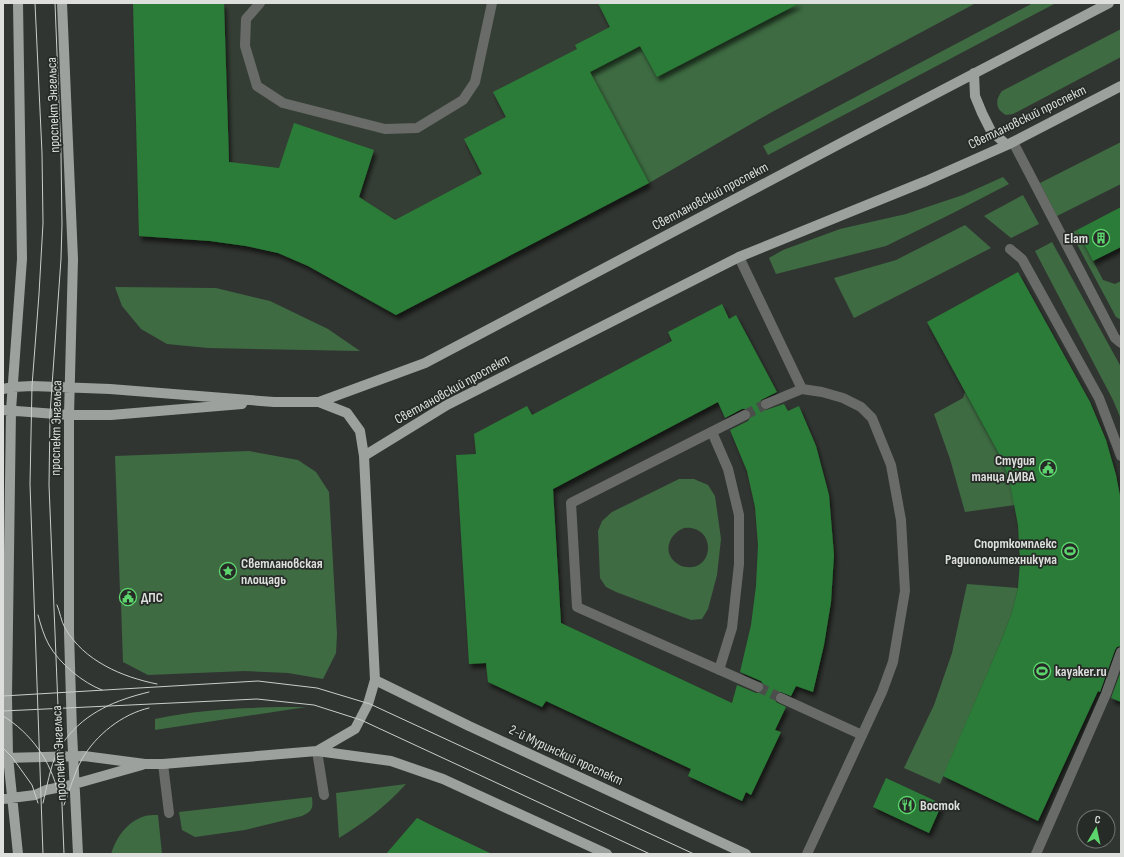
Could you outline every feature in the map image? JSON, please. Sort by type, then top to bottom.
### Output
[{"type":"main road","points":[[18,3],[22,259],[7,410],[6,696],[7,799],[18,854]]},
{"type":"main road","name":"проспект Энгельса","points":[[62,3],[73,259],[69,415],[69,633],[78,854]]},
{"type":"main road","name":"Светлановский проспект","points":[[319,402],[425,363],[1109,3]]},
{"type":"main road","points":[[974,73],[974,96],[982,113],[992,131],[1010,143]]},
{"type":"main road","name":"Светлановский проспект","points":[[364,456],[447,405],[740,257],[905,189],[1010,143],[1121,86]]},
{"type":"main road","points":[[8,388],[110,389],[274,402],[319,402],[347,412],[360,432],[364,456],[375,680],[368,704],[355,729],[317,751]]},
{"type":"main road","points":[[7,410],[69,415],[111,415],[274,402]]},
{"type":"main road","name":"2-й Муринский проспект","points":[[375,680],[470,726],[746,854]]},
{"type":"main road","points":[[6,758],[84,756],[146,764],[163,764],[317,751],[391,761],[443,779],[607,854]]},
{"type":"main road","points":[[7,799],[35,795],[46,790],[75,784],[146,764]]},
{"type":"lane","points":[[260,3],[246,19],[245,46],[257,86],[283,103],[385,129],[417,128],[463,100],[475,82],[492,3]]},
{"type":"lane","points":[[1010,143],[1114,338],[1121,343]]},
{"type":"lane","points":[[1010,249],[1022,259],[1099,398],[1121,456]]},
{"type":"lane","points":[[740,257],[802,389]]},
{"type":"lane","points":[[766,404],[802,389],[822,392],[843,398],[861,407],[872,418],[891,465],[901,520],[904,591],[893,662],[882,692],[807,854]]},
{"type":"lane","points":[[745,416],[571,503],[577,607],[758,687]]},
{"type":"lane","points":[[712,432],[728,468],[739,515],[739,564],[732,628],[719,670]]},
{"type":"lane","points":[[1036,854],[1106,694],[1121,652]]},
{"type":"lane","points":[[781,698],[862,735]]},
{"type":"lane","points":[[317,751],[324,795]]},
{"type":"lane","points":[[163,764],[169,813]]},
{"type":"shaded area","points":[[133,3],[800,3],[657,77],[591,72],[649,183],[396,315],[308,266],[278,253],[246,246],[210,241],[139,236]]},
{"type":"green space","points":[[800,3],[976,3],[772,112],[649,183],[590,72],[640,46],[657,77]]},
{"type":"green space","points":[[1033,3],[1056,3],[768,155],[763,146]]},
{"type":"green space","points":[[1121,29],[1121,57],[1013,114],[1006,115],[1002,113],[998,107],[997,101],[1002,91]]},
{"type":"green space","points":[[1121,142],[1121,184],[1057,216],[1040,183]]},
{"type":"green space","points":[[1003,177],[1009,184],[886,246],[776,274],[769,258],[783,250],[840,229],[906,214],[963,195]]},
{"type":"green space","points":[[1023,195],[1039,224],[1011,238],[984,216]]},
{"type":"green space","points":[[965,225],[991,248],[854,318],[834,278],[896,260]]},
{"type":"green space","points":[[1077,230],[1103,280],[1115,284],[1121,281],[1121,320],[1116,317],[1071,233]]},
{"type":"green space","points":[[1052,242],[1121,367],[1121,419],[1113,400],[1035,251]]},
{"type":"green space","points":[[115,287],[216,288],[270,301],[328,329],[360,351],[208,348],[167,344],[141,329],[122,306]]},
{"type":"green space","points":[[965,392],[998,452],[1009,478],[1015,505],[965,512],[950,459],[934,414],[963,398]]},
{"type":"green space","points":[[249,451],[298,460],[316,472],[329,492],[337,634],[336,653],[323,679],[288,673],[245,671],[148,675],[123,662],[121,604],[135,604],[135,590],[120,591],[115,456]]},
{"type":"green space","points":[[679,479],[694,479],[708,485],[715,496],[721,539],[717,575],[708,609],[702,619],[691,620],[606,587],[600,578],[598,531],[602,521],[612,512]],"holes":[[[684,528],[695,529],[702,533],[707,540],[707,556],[703,562],[696,566],[687,567],[679,565],[671,558],[668,548],[669,543],[679,530]]]},
{"type":"green space","points":[[967,584],[1018,588],[1012,612],[1001,641],[940,784],[904,768],[934,705],[952,653]]},
{"type":"green space","points":[[280,707],[306,707],[155,730],[155,719],[186,713]]},
{"type":"green space","points":[[406,784],[374,814],[339,838],[336,793]]},
{"type":"green space","points":[[312,797],[312,809],[302,816],[245,830],[195,837],[182,830],[179,812]]},
{"type":"green space","points":[[158,815],[162,854],[111,854],[116,842],[126,827],[144,816]]},
{"type":"building","points":[[133,3],[224,3],[229,162],[279,168],[294,123],[374,150],[359,197],[395,220],[482,174],[464,139],[506,117],[493,92],[577,49],[575,45],[610,27],[598,3],[800,3],[657,77],[640,46],[590,72],[649,183],[396,315],[308,266],[278,253],[246,246],[210,241],[139,236]]},
{"type":"building","name":"Elam","points":[[1121,207],[1121,247],[1093,261],[1077,230]]},
{"type":"building","name":"Спорткомплекс Радиополитехникума","points":[[1018,272],[1090,402],[1106,440],[1116,475],[1121,501],[1121,646],[1117,647],[1115,650],[1100,692],[1098,691],[1038,821],[943,776],[1012,612],[1018,588],[1020,561],[1018,525],[1009,478],[998,452],[927,322]]},
{"type":"building","points":[[722,304],[729,319],[736,315],[777,392],[761,400],[760,407],[766,410],[784,404],[788,411],[799,406],[816,446],[829,495],[834,555],[831,602],[824,645],[813,692],[796,686],[791,696],[781,692],[775,695],[776,702],[786,707],[775,730],[781,732],[751,795],[746,792],[742,801],[688,776],[691,769],[546,701],[542,707],[488,682],[486,663],[469,664],[456,455],[476,454],[474,434],[527,406],[532,415],[672,341],[668,332]],"holes":[[[718,402],[725,418],[742,409],[748,409],[751,412],[751,416],[748,421],[730,430],[747,471],[755,507],[758,545],[756,586],[751,625],[740,672],[761,681],[764,689],[761,692],[756,693],[737,685],[732,703],[561,623],[553,489]]]},
{"type":"building","points":[[1121,671],[1121,702],[1111,698]]},
{"type":"building","name":"Восток","points":[[886,778],[942,804],[929,833],[873,807]]},
{"type":"building","points":[[417,818],[439,829],[492,854],[386,854]]},
{"type":"tunnel","points":[[745,415],[766,404]]},
{"type":"tunnel","points":[[758,687],[781,698]]},
{"type":"tram line","points":[[35,3],[42,153],[43,223],[32,386],[30,484],[43,854]]},
{"type":"tram line","points":[[55,3],[61,154],[62,224],[61,259],[50,414],[49,485],[64,854]]},
{"type":"tram line","points":[[57,605],[65,628],[82,650],[105,666],[118,672],[157,684]]},
{"type":"tram line","points":[[38,615],[47,642],[53,652],[72,672],[87,683],[102,690]]},
{"type":"tram line","points":[[3,696],[258,681],[317,688],[370,704],[694,854]]},
{"type":"tram line","points":[[43,803],[58,750],[73,730],[102,708],[149,692]]},
{"type":"tram line","points":[[3,711],[257,699],[314,705],[361,720],[650,854]]},
{"type":"tram line","points":[[64,805],[79,764],[88,750],[102,734],[129,715],[149,708]]},
{"type":"tram line","points":[[3,716],[31,739],[45,759],[55,781],[58,793]]},
{"type":"tram line","points":[[3,748],[12,757],[32,785],[38,803]]},
{"type":"place","name":"Elam","points":[[1101,238]]},
{"type":"place","name":"Студия танца ДИВА","points":[[1048,468]]},
{"type":"place","name":"Спорткомплекс Радиополитехникума","points":[[1070,551]]},
{"type":"place","name":"Светлановская площадь","points":[[228,571]]},
{"type":"place","name":"ДПС","points":[[128,597]]},
{"type":"place","name":"kayaker.ru","points":[[1042,671]]},
{"type":"place","name":"Восток","points":[[907,805]]}]
